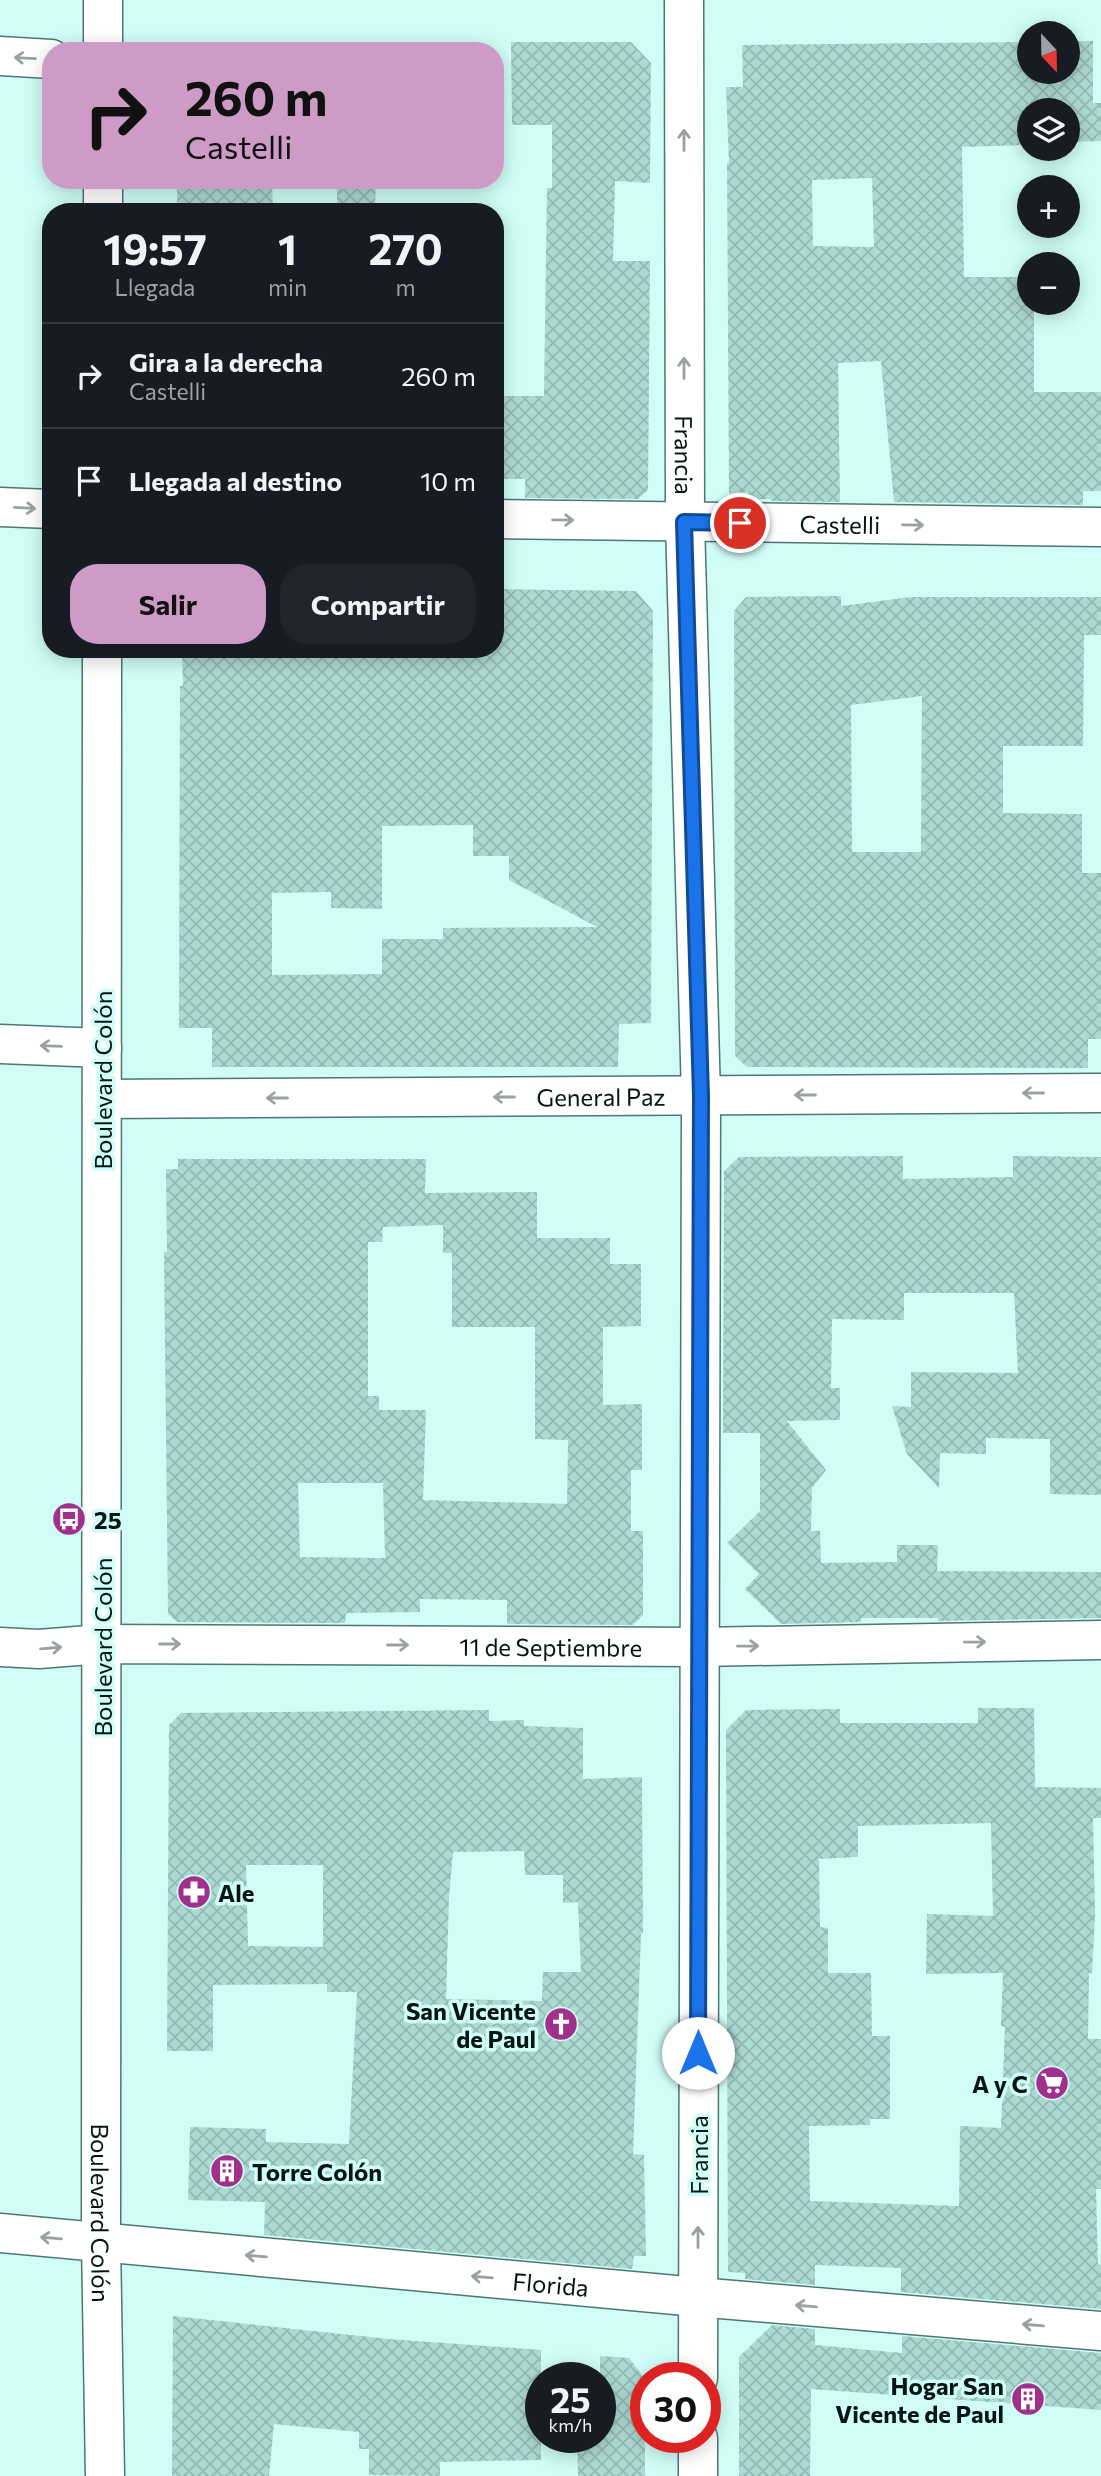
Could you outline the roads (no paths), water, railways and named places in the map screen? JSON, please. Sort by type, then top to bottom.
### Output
[{"type":"street","points":[[103,0],[103,42]]},
{"type":"street","name":"Francia","points":[[684,0],[684,522],[701,1096],[698,2362]]},
{"type":"street","points":[[0,57],[42,59]]},
{"type":"street","points":[[0,507],[42,509]]},
{"type":"street","name":"Castelli","points":[[504,519],[1101,527]]},
{"type":"street","name":"Boulevard Colón","points":[[102,658],[101,2242],[105,2476]]},
{"type":"street","points":[[0,1044],[102,1048]]},
{"type":"street","name":"General Paz","points":[[102,1099],[1101,1093]]},
{"type":"street","name":"11 de Septiembre","points":[[0,1647],[38,1649],[102,1644],[699,1647],[1101,1640]]},
{"type":"street","name":"Florida","points":[[0,2233],[1101,2331]]},
{"type":"street","points":[[698,2453],[698,2476]]},
{"type":"place","name":"25","points":[[69,1519]]},
{"type":"place","name":"Ale","points":[[194,1892]]},
{"type":"place","name":"San Vicente de Paul","points":[[561,2024]]},
{"type":"place","name":"A y C","points":[[1052,2083]]},
{"type":"place","name":"Torre Colón","points":[[227,2171]]},
{"type":"place","name":"Hogar San Vicente de Paul","points":[[1028,2399]]}]
